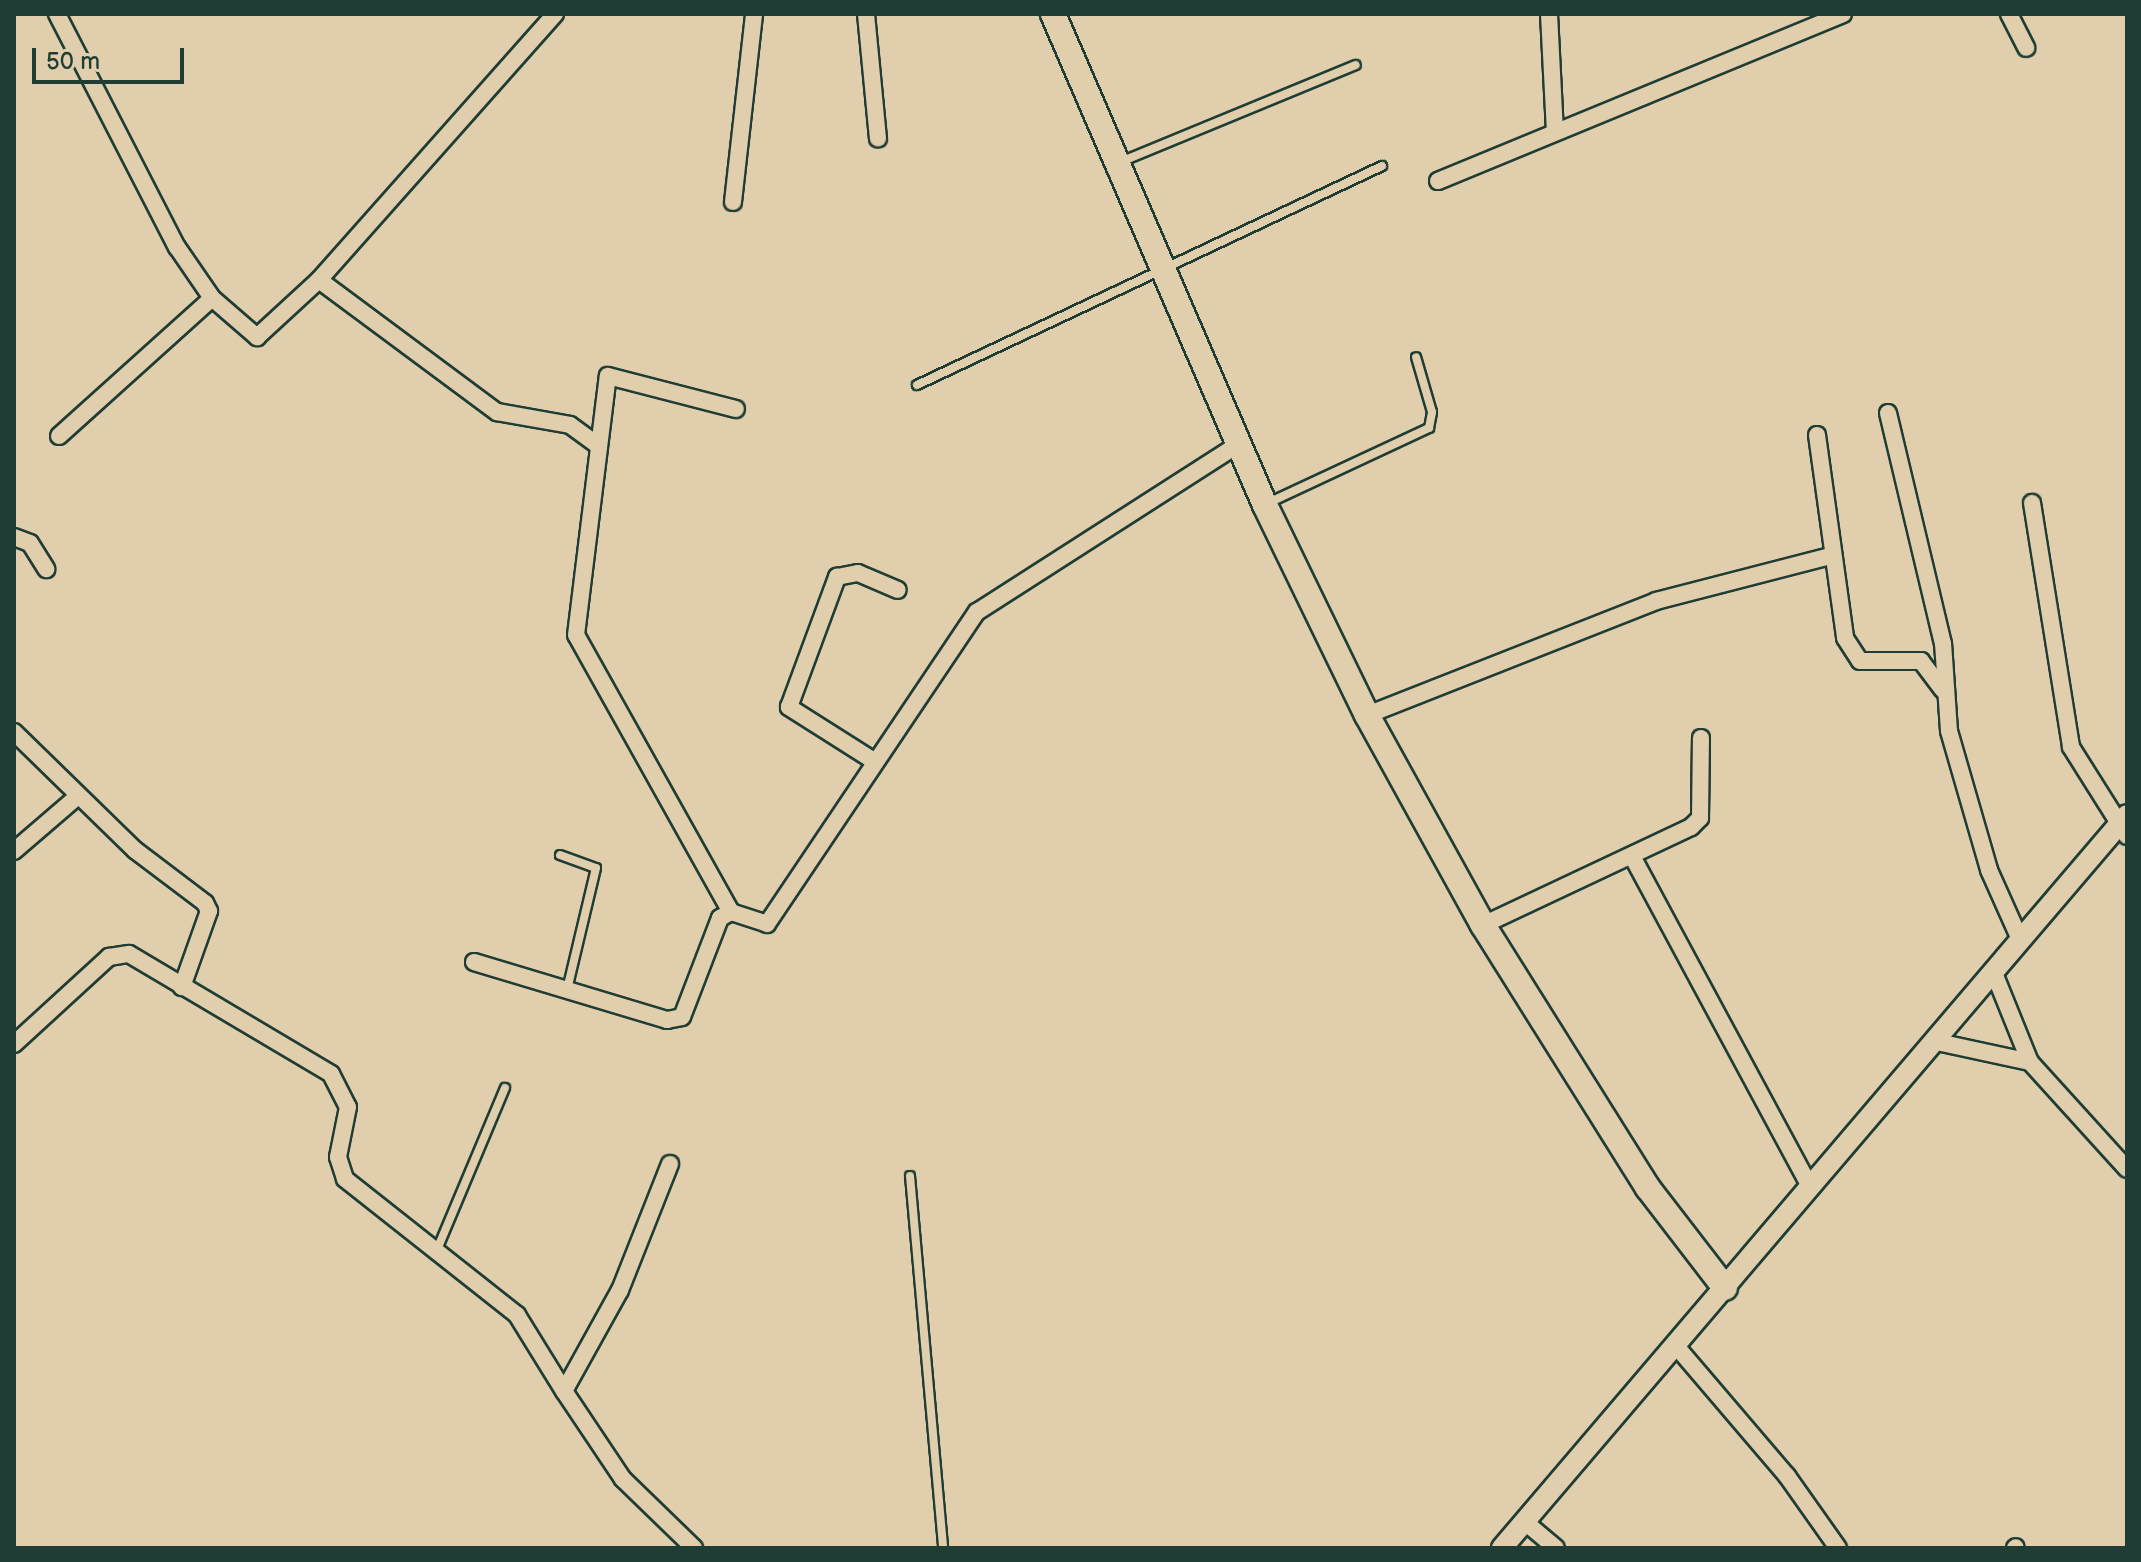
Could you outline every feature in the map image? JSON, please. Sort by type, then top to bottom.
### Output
[{"type":"main road","points":[[1053,14],[1114,164],[1265,505],[1367,715],[1483,925],[1648,1188],[1725,1288]]},
{"type":"street","points":[[57,14],[177,247],[212,298],[257,337],[319,280],[555,14]]},
{"type":"street","points":[[733,202],[754,14]]},
{"type":"street","points":[[866,14],[878,138]]},
{"type":"street","points":[[1549,14],[1555,132]]},
{"type":"street","points":[[1438,181],[1804,22],[1843,14]]},
{"type":"street","points":[[2009,14],[2026,48]]},
{"type":"street","points":[[319,280],[497,412],[570,425],[599,446]]},
{"type":"street","points":[[59,436],[212,298]]},
{"type":"street","points":[[736,409],[608,376],[576,616],[580,650],[731,912],[767,924],[977,612],[1239,444]]},
{"type":"street","points":[[1888,413],[1943,643],[1944,692],[1989,870],[2019,937]]},
{"type":"street","points":[[1817,435],[1830,556],[1854,655],[1869,662],[1921,661],[1944,692]]},
{"type":"street","points":[[1502,1548],[1994,973],[2019,937],[2124,826],[2071,747],[2032,503]]},
{"type":"street","points":[[14,537],[30,543],[46,569]]},
{"type":"street","points":[[1367,715],[1643,606],[1830,556]]},
{"type":"street","points":[[874,761],[789,707],[837,577],[858,573],[898,590]]},
{"type":"street","points":[[14,732],[78,796],[205,903],[209,911],[182,987]]},
{"type":"street","points":[[1483,925],[1632,856],[1700,818],[1701,738]]},
{"type":"street","points":[[14,851],[78,796]]},
{"type":"street","points":[[1632,856],[1810,1186]]},
{"type":"street","points":[[474,962],[667,1020],[682,1017],[720,918],[731,912]]},
{"type":"street","points":[[14,1044],[117,954],[182,987],[331,1074],[348,1107],[338,1157],[345,1179],[523,1321],[564,1391],[623,1479],[694,1548]]},
{"type":"street","points":[[1994,973],[2030,1062],[2127,1169]]},
{"type":"street","points":[[1933,1041],[2030,1062]]},
{"type":"street","points":[[564,1391],[620,1290],[670,1164]]},
{"type":"street","points":[[1676,1346],[1787,1476],[1838,1548]]},
{"type":"street","points":[[1525,1522],[1556,1548]]},
{"type":"lane","points":[[1114,164],[1356,65]]},
{"type":"lane","points":[[917,385],[1382,166]]},
{"type":"lane","points":[[1265,505],[1429,428],[1432,412],[1416,357]]},
{"type":"lane","points":[[560,855],[596,868],[567,990]]},
{"type":"lane","points":[[436,1252],[505,1088]]},
{"type":"lane","points":[[910,1176],[943,1548]]}]
